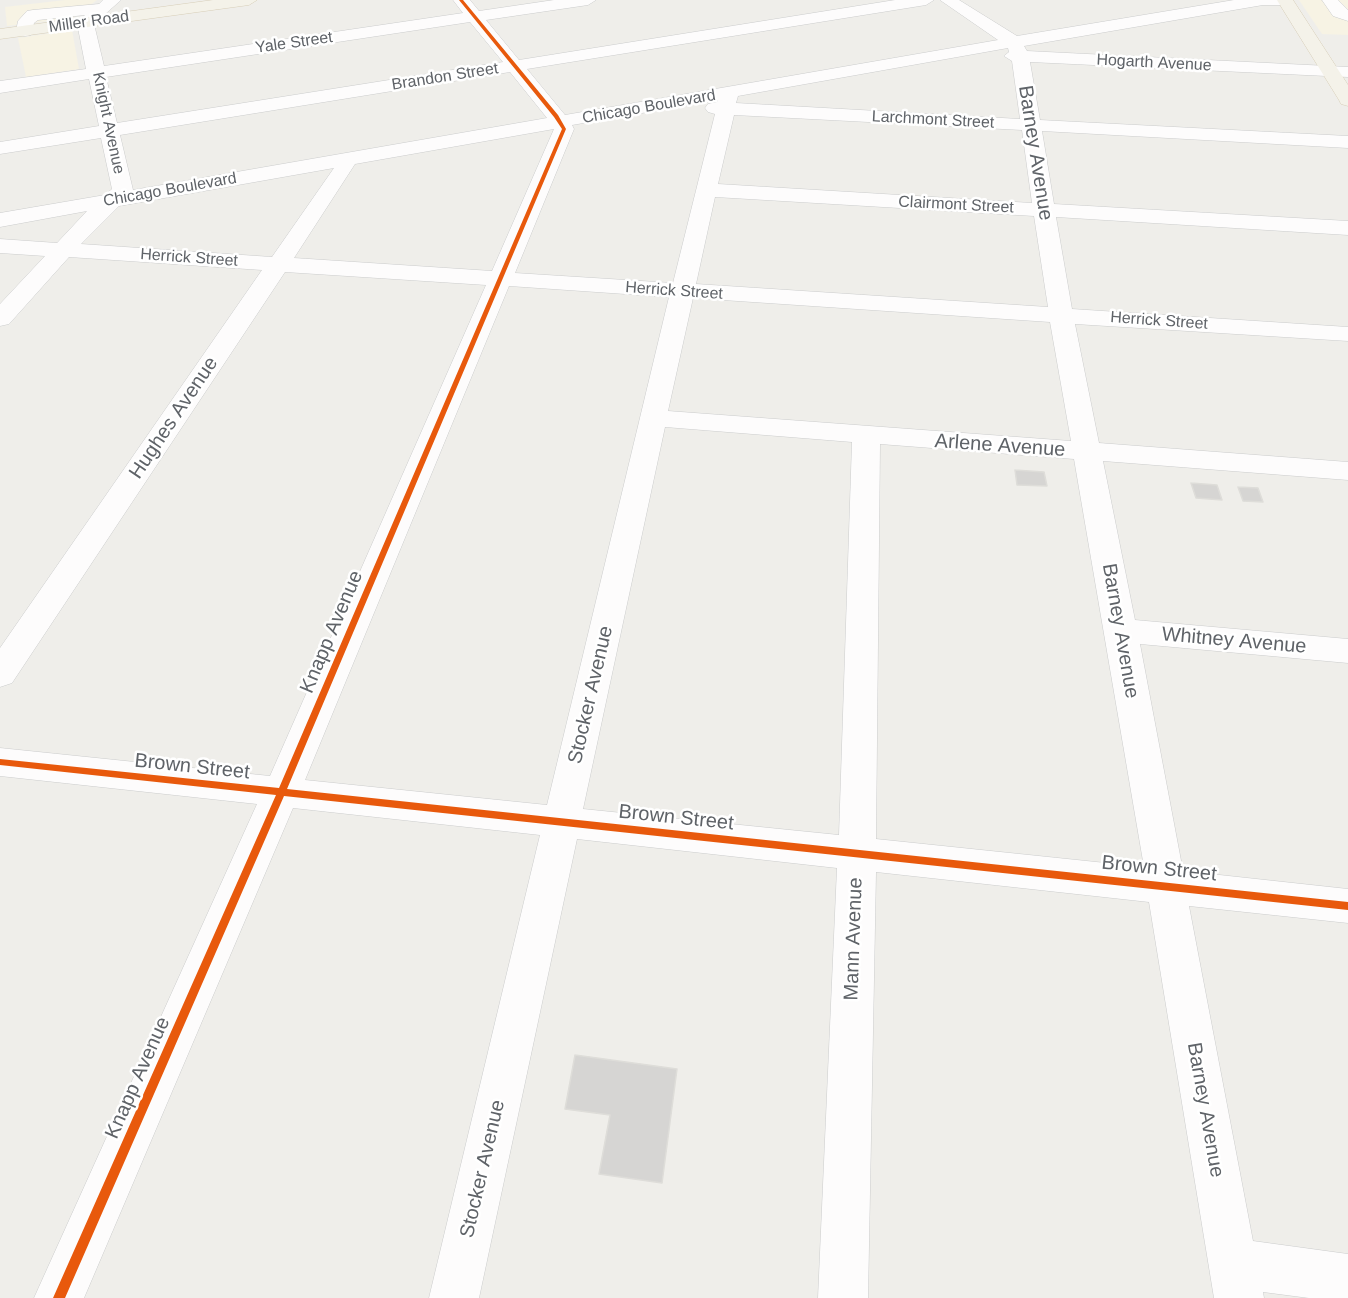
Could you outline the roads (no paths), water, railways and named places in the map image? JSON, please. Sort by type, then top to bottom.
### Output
[{"type":"main road","name":"Miller Road","points":[[0,34],[249,0]]},
{"type":"main road","points":[[1285,0],[1339,72],[1348,100]]},
{"type":"street","points":[[461,0],[561,122]]},
{"type":"street","name":"Yale Street","points":[[0,87],[588,0]]},
{"type":"street","name":"Brandon Street","points":[[0,148],[926,0]]},
{"type":"street","points":[[948,0],[1017,50]]},
{"type":"street","name":"Chicago Boulevard","points":[[728,101],[961,52],[1017,50],[1263,0],[1285,0]]},
{"type":"street","points":[[1330,0],[1339,12],[1348,16]]},
{"type":"street","points":[[85,23],[108,4]]},
{"type":"street","points":[[25,31],[26,21],[33,15],[108,4]]},
{"type":"street","name":"Knight Avenue","points":[[0,319],[99,211],[123,191],[85,23]]},
{"type":"street","name":"Hogarth Avenue","points":[[1017,50],[1339,72]]},
{"type":"street","name":"Barney Avenue","points":[[1017,50],[1061,315],[1121,631],[1164,886],[1236,1280]]},
{"type":"street","name":"Larchmont Street","points":[[663,105],[728,101],[1029,125],[1348,142]]},
{"type":"street","name":"Stocker Avenue","points":[[454,1298],[653,418],[728,101]]},
{"type":"street","name":"Chicago Boulevard","points":[[0,220],[663,105]]},
{"type":"street","name":"Knapp Avenue","points":[[59,1298],[281,793],[564,129],[561,122]]},
{"type":"street","name":"Hughes Avenue","points":[[0,674],[345,166],[343,160]]},
{"type":"street","name":"Clairmont Street","points":[[708,190],[1348,228]]},
{"type":"street","name":"Herrick Street","points":[[0,246],[1348,333]]},
{"type":"street","name":"Arlene Avenue","points":[[653,418],[1348,471]]},
{"type":"street","name":"Mann Avenue","points":[[843,1298],[857,854],[866,435]]},
{"type":"street","name":"Whitney Avenue","points":[[1121,631],[1348,651]]},
{"type":"street","name":"Brown Street","points":[[0,762],[563,824],[1348,906]]},
{"type":"street","points":[[1236,1280],[1348,1279]]}]
